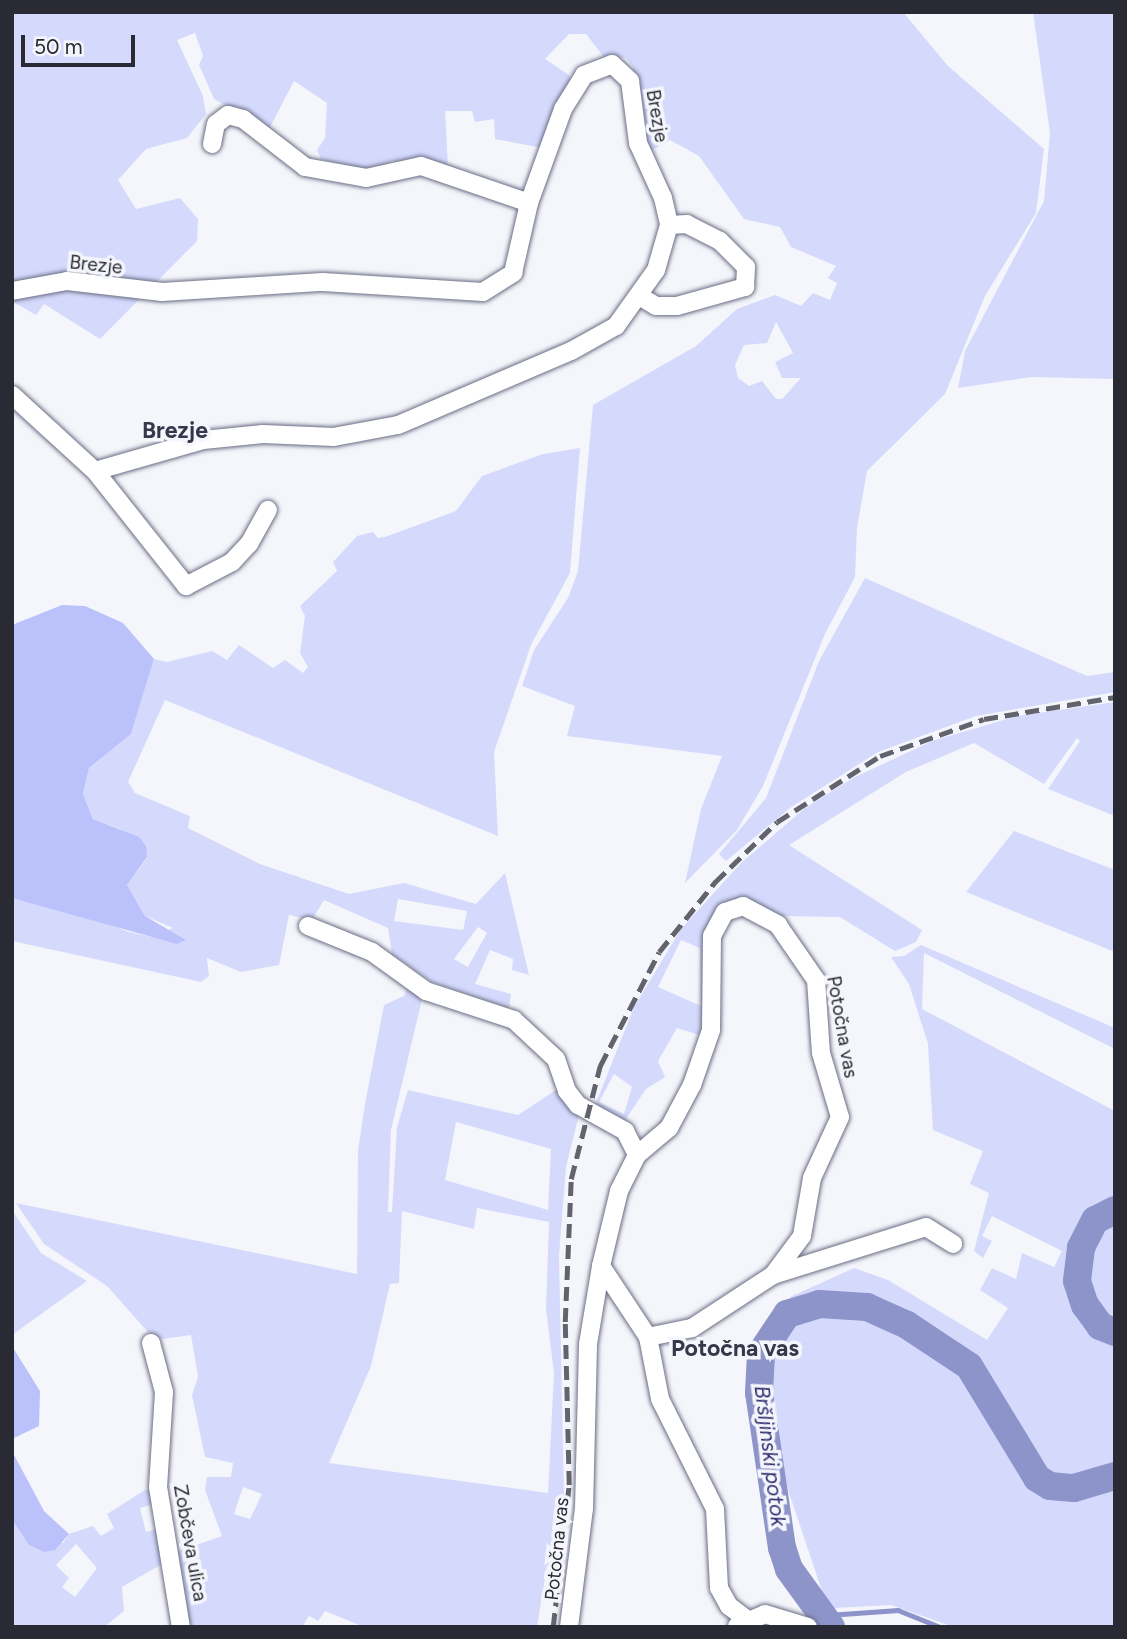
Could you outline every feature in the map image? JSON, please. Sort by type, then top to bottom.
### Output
[{"type":"street","name":"Brezje","points":[[12,291],[67,281],[162,292],[323,282],[483,292],[513,273],[529,203],[563,109],[584,75],[612,64],[630,81],[638,143],[663,198],[669,226]]},
{"type":"street","points":[[212,144],[216,124],[228,115],[243,119],[305,167],[366,178],[421,166],[529,203]]},
{"type":"street","points":[[95,471],[203,440],[263,434],[334,437],[398,425],[571,351],[616,326],[641,297],[665,248],[669,226],[687,224],[720,241],[746,267],[745,287],[677,306],[656,306],[641,297]]},
{"type":"street","points":[[12,395],[95,471],[186,586],[232,562],[249,544],[268,510]]},
{"type":"street","name":"Potočna vas","points":[[569,1627],[584,1509],[588,1344],[601,1266],[619,1191],[636,1155],[669,1128],[692,1085],[711,1030],[712,936],[725,912],[743,906],[778,925],[816,980],[821,1053],[840,1117],[812,1178],[802,1236],[774,1275],[692,1328],[648,1337]]},
{"type":"street","points":[[308,926],[372,952],[426,991],[514,1020],[556,1059],[567,1091],[587,1111],[625,1131],[636,1155]]},
{"type":"street","points":[[774,1275],[926,1227],[953,1244]]},
{"type":"street","points":[[601,1266],[648,1337],[660,1399],[715,1509],[719,1588],[729,1606],[741,1623],[778,1616],[808,1627]]},
{"type":"street","name":"Zobčeva ulica","points":[[151,1343],[164,1392],[158,1487],[181,1627]]},
{"type":"shaded area","points":[[12,12],[903,12],[948,66],[1044,149],[1036,213],[985,296],[945,394],[867,471],[857,528],[855,577],[825,634],[763,786],[737,830],[685,883],[701,809],[722,756],[567,736],[575,706],[522,686],[534,650],[568,598],[578,571],[593,405],[696,346],[737,309],[775,295],[801,306],[813,293],[830,300],[837,283],[828,278],[836,266],[791,247],[780,227],[744,219],[699,156],[670,140],[649,152],[633,67],[626,58],[603,56],[586,34],[569,34],[545,59],[569,75],[572,86],[543,148],[495,139],[494,119],[475,122],[472,111],[445,111],[448,167],[392,161],[369,171],[321,159],[317,150],[325,138],[327,103],[294,81],[269,129],[214,99],[199,65],[203,56],[195,33],[177,40],[203,96],[206,114],[187,138],[146,149],[118,180],[136,209],[180,198],[198,219],[197,241],[100,339],[44,304],[36,315],[12,301]],"holes":[[[776,322],[793,353],[775,362],[782,378],[801,378],[782,399],[776,399],[762,381],[749,386],[738,378],[735,365],[744,345],[767,343]]]},
{"type":"shaded area","points":[[1033,12],[1115,12],[1115,379],[1031,377],[958,388],[965,351],[1044,201],[1050,133]]},
{"type":"shaded area","points":[[580,448],[570,573],[531,645],[494,752],[498,836],[165,700],[128,782],[135,793],[190,816],[188,828],[260,864],[349,894],[404,883],[476,904],[505,873],[529,975],[512,970],[513,959],[490,950],[475,984],[511,994],[509,1008],[432,982],[392,954],[388,928],[324,900],[312,920],[289,915],[279,965],[241,972],[207,958],[209,976],[201,982],[12,941],[12,898],[76,912],[129,932],[152,937],[173,928],[145,916],[127,885],[147,858],[120,829],[93,819],[83,794],[89,768],[131,734],[154,659],[167,662],[212,651],[227,660],[239,645],[273,668],[285,660],[303,673],[308,667],[300,653],[305,616],[300,606],[337,571],[333,562],[357,536],[373,532],[378,538],[385,537],[456,511],[482,476],[543,454]],"holes":[[[398,899],[467,911],[463,930],[394,921]],[[478,927],[487,933],[468,967],[454,959]]]},
{"type":"shaded area","points":[[865,578],[1087,676],[1115,672],[1115,692],[976,716],[878,752],[790,808],[726,861],[719,854],[766,798],[819,661]]},
{"type":"shaded area","points":[[62,605],[85,606],[123,623],[154,659],[131,734],[89,768],[83,794],[93,819],[139,837],[146,846],[147,857],[127,885],[145,916],[186,940],[177,944],[12,898],[12,625]]},
{"type":"shaded area","points":[[1115,702],[1115,816],[1048,789],[1080,741],[1077,738],[1044,784],[974,743],[906,772],[789,845],[922,930],[916,942],[895,951],[840,917],[778,916],[741,901],[706,961],[702,1036],[677,1028],[658,1061],[665,1077],[646,1089],[624,1122],[594,1108],[634,1007],[681,929],[741,863],[805,808],[853,778],[932,741],[1017,716]],"holes":[[[681,940],[700,948],[701,1006],[658,987]],[[614,1074],[632,1087],[624,1114],[599,1102]]]},
{"type":"shaded area","points":[[1014,831],[1115,870],[1115,952],[966,892]]},
{"type":"shaded area","points":[[921,945],[1115,1028],[1115,1049],[924,953],[922,1009],[1115,1111],[1115,1205],[1087,1215],[1069,1259],[1080,1309],[1090,1326],[1115,1342],[1115,1470],[1052,1481],[1027,1463],[974,1361],[944,1339],[856,1299],[821,1296],[794,1304],[790,1297],[854,1268],[888,1280],[987,1340],[1008,1308],[980,1290],[992,1268],[1016,1279],[1022,1253],[1054,1267],[1062,1251],[992,1216],[982,1236],[992,1241],[983,1258],[974,1251],[989,1193],[970,1184],[983,1151],[933,1130],[928,1044],[909,984],[891,957],[904,956]]},
{"type":"shaded area","points":[[411,978],[423,995],[391,1130],[388,1212],[392,1212],[397,1127],[408,1090],[518,1115],[559,1088],[580,1111],[566,1167],[559,1256],[564,1496],[556,1561],[547,1566],[537,1627],[364,1627],[325,1611],[318,1621],[309,1616],[302,1627],[185,1627],[176,1552],[222,1536],[205,1490],[207,1477],[231,1477],[233,1463],[205,1457],[192,1395],[198,1377],[191,1335],[155,1340],[107,1286],[44,1244],[16,1203],[357,1274],[358,1151],[365,1104],[384,1005],[404,996]],"holes":[[[456,1122],[551,1149],[548,1210],[445,1180]],[[477,1208],[549,1222],[546,1309],[554,1373],[548,1493],[329,1463],[371,1366],[390,1284],[399,1283],[402,1211],[474,1229]],[[243,1487],[262,1494],[250,1519],[234,1514]]]},
{"type":"shaded area","points":[[12,1210],[41,1253],[87,1281],[12,1335]]},
{"type":"shaded area","points":[[1115,1217],[1115,1327],[1095,1309],[1081,1275],[1096,1225]]},
{"type":"shaded area","points":[[819,1308],[871,1317],[953,1361],[981,1392],[1039,1486],[1076,1492],[1115,1483],[1115,1627],[954,1627],[891,1605],[834,1608],[826,1603],[770,1436],[765,1371],[767,1353],[791,1318]]},
{"type":"shaded area","points":[[12,1346],[40,1391],[39,1426],[12,1439]]},
{"type":"shaded area","points":[[12,1451],[44,1511],[69,1534],[55,1550],[44,1552],[29,1545],[12,1519]]},
{"type":"shaded area","points":[[145,1490],[153,1490],[157,1503],[140,1508],[146,1532],[162,1528],[169,1560],[122,1587],[124,1611],[104,1627],[12,1627],[12,1519],[63,1543],[69,1534],[93,1526],[101,1536],[114,1528],[107,1514]],"holes":[[[76,1544],[97,1568],[75,1597],[62,1587],[69,1578],[56,1565]]]},
{"type":"waterway","name":"Bršljinski potok","points":[[1115,1210],[1095,1220],[1081,1248],[1077,1281],[1085,1305],[1100,1326],[1115,1332]]},
{"type":"waterway","name":"Bršljinski potok","points":[[831,1627],[789,1569],[782,1548],[759,1393],[761,1353],[787,1314],[819,1304],[867,1307],[907,1325],[969,1366],[1037,1478],[1050,1486],[1074,1488],[1115,1476]]},
{"type":"waterway","points":[[828,1615],[898,1610],[940,1627]]},
{"type":"railway","points":[[553,1627],[569,1485],[565,1322],[571,1179],[600,1066],[659,952],[715,882],[777,822],[880,756],[984,719],[1115,697]]},
{"type":"district","name":"Brezje","points":[[175,430]]},
{"type":"district","name":"Potočna vas","points":[[735,1348]]}]
